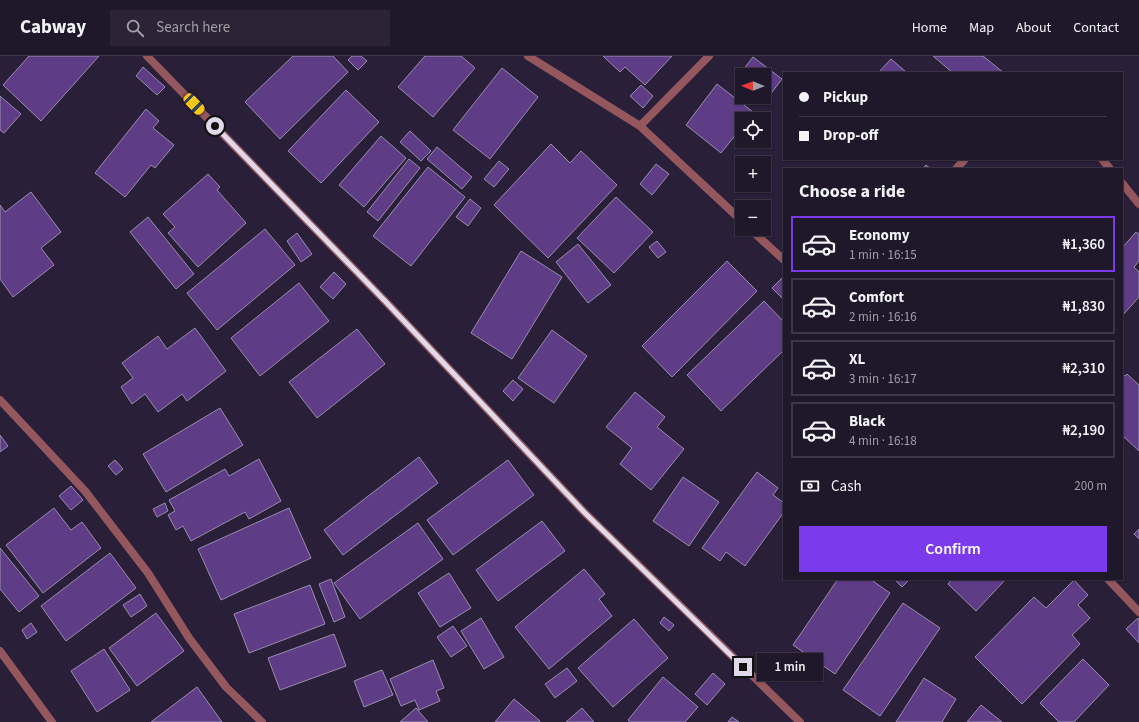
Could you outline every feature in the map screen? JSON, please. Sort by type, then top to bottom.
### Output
[{"type":"street","points":[[147,56],[386,302],[585,513],[800,722]]},
{"type":"street","points":[[528,56],[640,126],[735,214]]},
{"type":"street","points":[[640,126],[709,56]]},
{"type":"street","points":[[957,168],[964,160]]},
{"type":"street","points":[[1103,160],[1109,168]]},
{"type":"street","points":[[1123,184],[1139,204]]},
{"type":"street","points":[[758,236],[783,259]]},
{"type":"street","points":[[0,400],[86,491],[148,573],[189,638],[212,669],[226,687],[262,722]]},
{"type":"street","points":[[1109,580],[1139,612]]},
{"type":"street","points":[[0,650],[52,722]]},
{"type":"building","points":[[29,56],[99,56],[41,121],[3,85]]},
{"type":"building","points":[[293,56],[333,56],[348,72],[280,139],[245,102]]},
{"type":"building","points":[[352,56],[361,56],[367,61],[358,70],[348,60]]},
{"type":"building","points":[[425,56],[461,56],[475,68],[433,117],[398,87]]},
{"type":"building","points":[[603,56],[672,56],[645,85],[625,67],[620,72]]},
{"type":"building","points":[[933,56],[983,56],[1003,72],[952,72]]},
{"type":"building","points":[[753,57],[768,68],[745,68]]},
{"type":"building","points":[[891,59],[905,71],[904,72],[879,72]]},
{"type":"building","points":[[143,67],[165,87],[157,95],[136,76]]},
{"type":"building","points":[[502,68],[538,97],[490,159],[453,130]]},
{"type":"building","points":[[771,71],[782,79],[771,93]]},
{"type":"building","points":[[717,84],[735,98],[735,104],[743,104],[753,112],[735,112],[735,136],[721,153],[686,125]]},
{"type":"building","points":[[641,85],[653,96],[643,108],[630,96]]},
{"type":"building","points":[[346,90],[379,122],[321,183],[288,151]]},
{"type":"building","points":[[0,96],[21,114],[4,133],[0,130]]},
{"type":"building","points":[[146,109],[159,121],[153,128],[174,145],[155,168],[151,165],[125,197],[95,173]]},
{"type":"building","points":[[410,131],[431,151],[421,161],[400,142]]},
{"type":"building","points":[[381,136],[406,158],[364,207],[339,185]]},
{"type":"building","points":[[551,144],[570,163],[581,151],[617,185],[548,258],[494,205]]},
{"type":"building","points":[[437,147],[472,177],[462,189],[427,159]]},
{"type":"building","points":[[409,159],[420,168],[378,221],[367,212]]},
{"type":"building","points":[[499,161],[509,169],[494,187],[484,179]]},
{"type":"building","points":[[656,164],[669,174],[652,195],[640,184]]},
{"type":"building","points":[[926,165],[930,168],[923,168]]},
{"type":"building","points":[[428,167],[465,197],[411,266],[373,236]]},
{"type":"building","points":[[208,174],[220,187],[217,190],[246,223],[198,267],[168,233],[175,227],[163,214]]},
{"type":"building","points":[[31,192],[61,232],[41,248],[54,265],[13,297],[0,279],[0,205],[5,212]]},
{"type":"building","points":[[616,197],[653,232],[614,273],[577,238]]},
{"type":"building","points":[[470,199],[481,208],[468,226],[456,217]]},
{"type":"building","points":[[148,217],[194,274],[176,289],[130,232]]},
{"type":"building","points":[[265,229],[295,265],[217,330],[187,293]]},
{"type":"building","points":[[1136,232],[1139,234],[1139,261],[1134,267],[1139,272],[1139,297],[1123,315],[1123,247]]},
{"type":"building","points":[[297,233],[312,254],[301,262],[287,241]]},
{"type":"building","points":[[657,241],[666,252],[658,258],[649,247]]},
{"type":"building","points":[[578,244],[611,285],[588,303],[556,262]]},
{"type":"building","points":[[521,251],[562,277],[512,359],[471,333]]},
{"type":"building","points":[[727,261],[757,291],[672,377],[642,346]]},
{"type":"building","points":[[334,272],[346,284],[333,299],[320,287]]},
{"type":"building","points":[[783,277],[783,299],[772,288]]},
{"type":"building","points":[[299,283],[329,321],[260,376],[231,338]]},
{"type":"building","points":[[764,301],[783,321],[783,351],[721,411],[687,375]]},
{"type":"building","points":[[195,328],[226,371],[187,401],[182,394],[158,412],[145,394],[132,404],[121,387],[133,378],[122,363],[158,336],[167,349]]},
{"type":"building","points":[[357,329],[385,364],[317,418],[289,382]]},
{"type":"building","points":[[552,330],[587,356],[554,403],[518,378]]},
{"type":"building","points":[[1127,374],[1139,385],[1139,451],[1123,436],[1123,375],[1125,376]]},
{"type":"building","points":[[513,380],[523,389],[513,401],[503,391]]},
{"type":"building","points":[[635,392],[665,417],[657,427],[684,449],[651,490],[620,464],[632,448],[606,427]]},
{"type":"building","points":[[220,408],[243,445],[166,492],[143,454]]},
{"type":"building","points":[[0,435],[8,446],[0,452]]},
{"type":"building","points":[[419,457],[438,483],[343,555],[324,530]]},
{"type":"building","points":[[259,459],[281,501],[249,519],[245,512],[191,541],[183,526],[176,530],[168,515],[175,511],[169,500],[225,469],[229,476]]},
{"type":"building","points":[[115,460],[123,469],[116,475],[108,466]]},
{"type":"building","points":[[508,460],[534,495],[453,555],[427,520]]},
{"type":"building","points":[[757,472],[778,488],[773,495],[783,502],[783,513],[745,566],[726,552],[720,561],[702,548]]},
{"type":"building","points":[[683,477],[719,502],[689,546],[653,521]]},
{"type":"building","points":[[71,486],[83,500],[71,510],[59,496]]},
{"type":"building","points":[[165,503],[168,511],[157,517],[153,509]]},
{"type":"building","points":[[54,508],[71,530],[82,522],[101,548],[43,593],[6,545]]},
{"type":"building","points":[[289,508],[311,558],[221,600],[198,549]]},
{"type":"building","points":[[542,521],[565,551],[498,601],[476,570]]},
{"type":"building","points":[[418,523],[443,559],[360,619],[334,583]]},
{"type":"building","points":[[1139,529],[1139,539],[1134,534]]},
{"type":"building","points":[[0,548],[39,596],[19,612],[0,589]]},
{"type":"building","points":[[110,553],[136,588],[66,641],[41,606]]},
{"type":"building","points":[[584,569],[605,594],[599,599],[612,616],[549,669],[515,627]]},
{"type":"building","points":[[449,573],[471,608],[440,627],[418,593]]},
{"type":"building","points":[[331,579],[345,617],[334,622],[319,584]]},
{"type":"building","points":[[837,580],[871,580],[890,593],[835,674],[793,645]]},
{"type":"building","points":[[895,580],[909,580],[902,587]]},
{"type":"building","points":[[951,580],[1005,580],[976,611],[948,584]]},
{"type":"building","points":[[1074,580],[1088,595],[1078,605],[1090,618],[1072,635],[1080,644],[1022,704],[975,657],[1034,597],[1046,608]]},
{"type":"building","points":[[310,585],[325,624],[249,653],[234,614]]},
{"type":"building","points":[[140,594],[147,606],[131,617],[123,605]]},
{"type":"building","points":[[903,603],[940,628],[880,716],[843,690]]},
{"type":"building","points":[[156,613],[184,651],[137,686],[109,648]]},
{"type":"building","points":[[664,617],[674,625],[669,631],[660,623]]},
{"type":"building","points":[[481,618],[504,657],[484,669],[461,631]]},
{"type":"building","points":[[1138,618],[1139,619],[1139,643],[1126,629]]},
{"type":"building","points":[[634,619],[668,658],[613,707],[578,668]]},
{"type":"building","points":[[31,623],[37,632],[27,639],[22,630]]},
{"type":"building","points":[[453,626],[467,646],[451,657],[437,637]]},
{"type":"building","points":[[334,634],[346,666],[280,690],[268,658]]},
{"type":"building","points":[[104,649],[130,690],[97,712],[71,671]]},
{"type":"building","points":[[1083,659],[1109,685],[1074,722],[1059,722],[1040,703]]},
{"type":"building","points":[[433,660],[444,688],[436,691],[440,701],[419,710],[415,700],[401,706],[390,679]]},
{"type":"building","points":[[567,668],[577,681],[555,698],[545,684]]},
{"type":"building","points":[[382,670],[393,695],[364,707],[354,681]]},
{"type":"building","points":[[713,673],[725,684],[707,705],[695,694]]},
{"type":"building","points":[[663,677],[698,707],[685,722],[630,722],[628,720]]},
{"type":"building","points":[[924,678],[956,699],[942,722],[896,722]]},
{"type":"building","points":[[197,687],[222,722],[151,722]]},
{"type":"building","points":[[514,699],[540,721],[495,722]]},
{"type":"building","points":[[981,705],[1002,722],[967,722]]},
{"type":"building","points":[[416,708],[428,722],[400,722]]},
{"type":"building","points":[[582,708],[594,722],[566,722]]},
{"type":"building","points":[[732,717],[739,722],[728,722]]},
{"type":"route","points":[[215,126],[386,302],[585,513],[743,667]]}]
